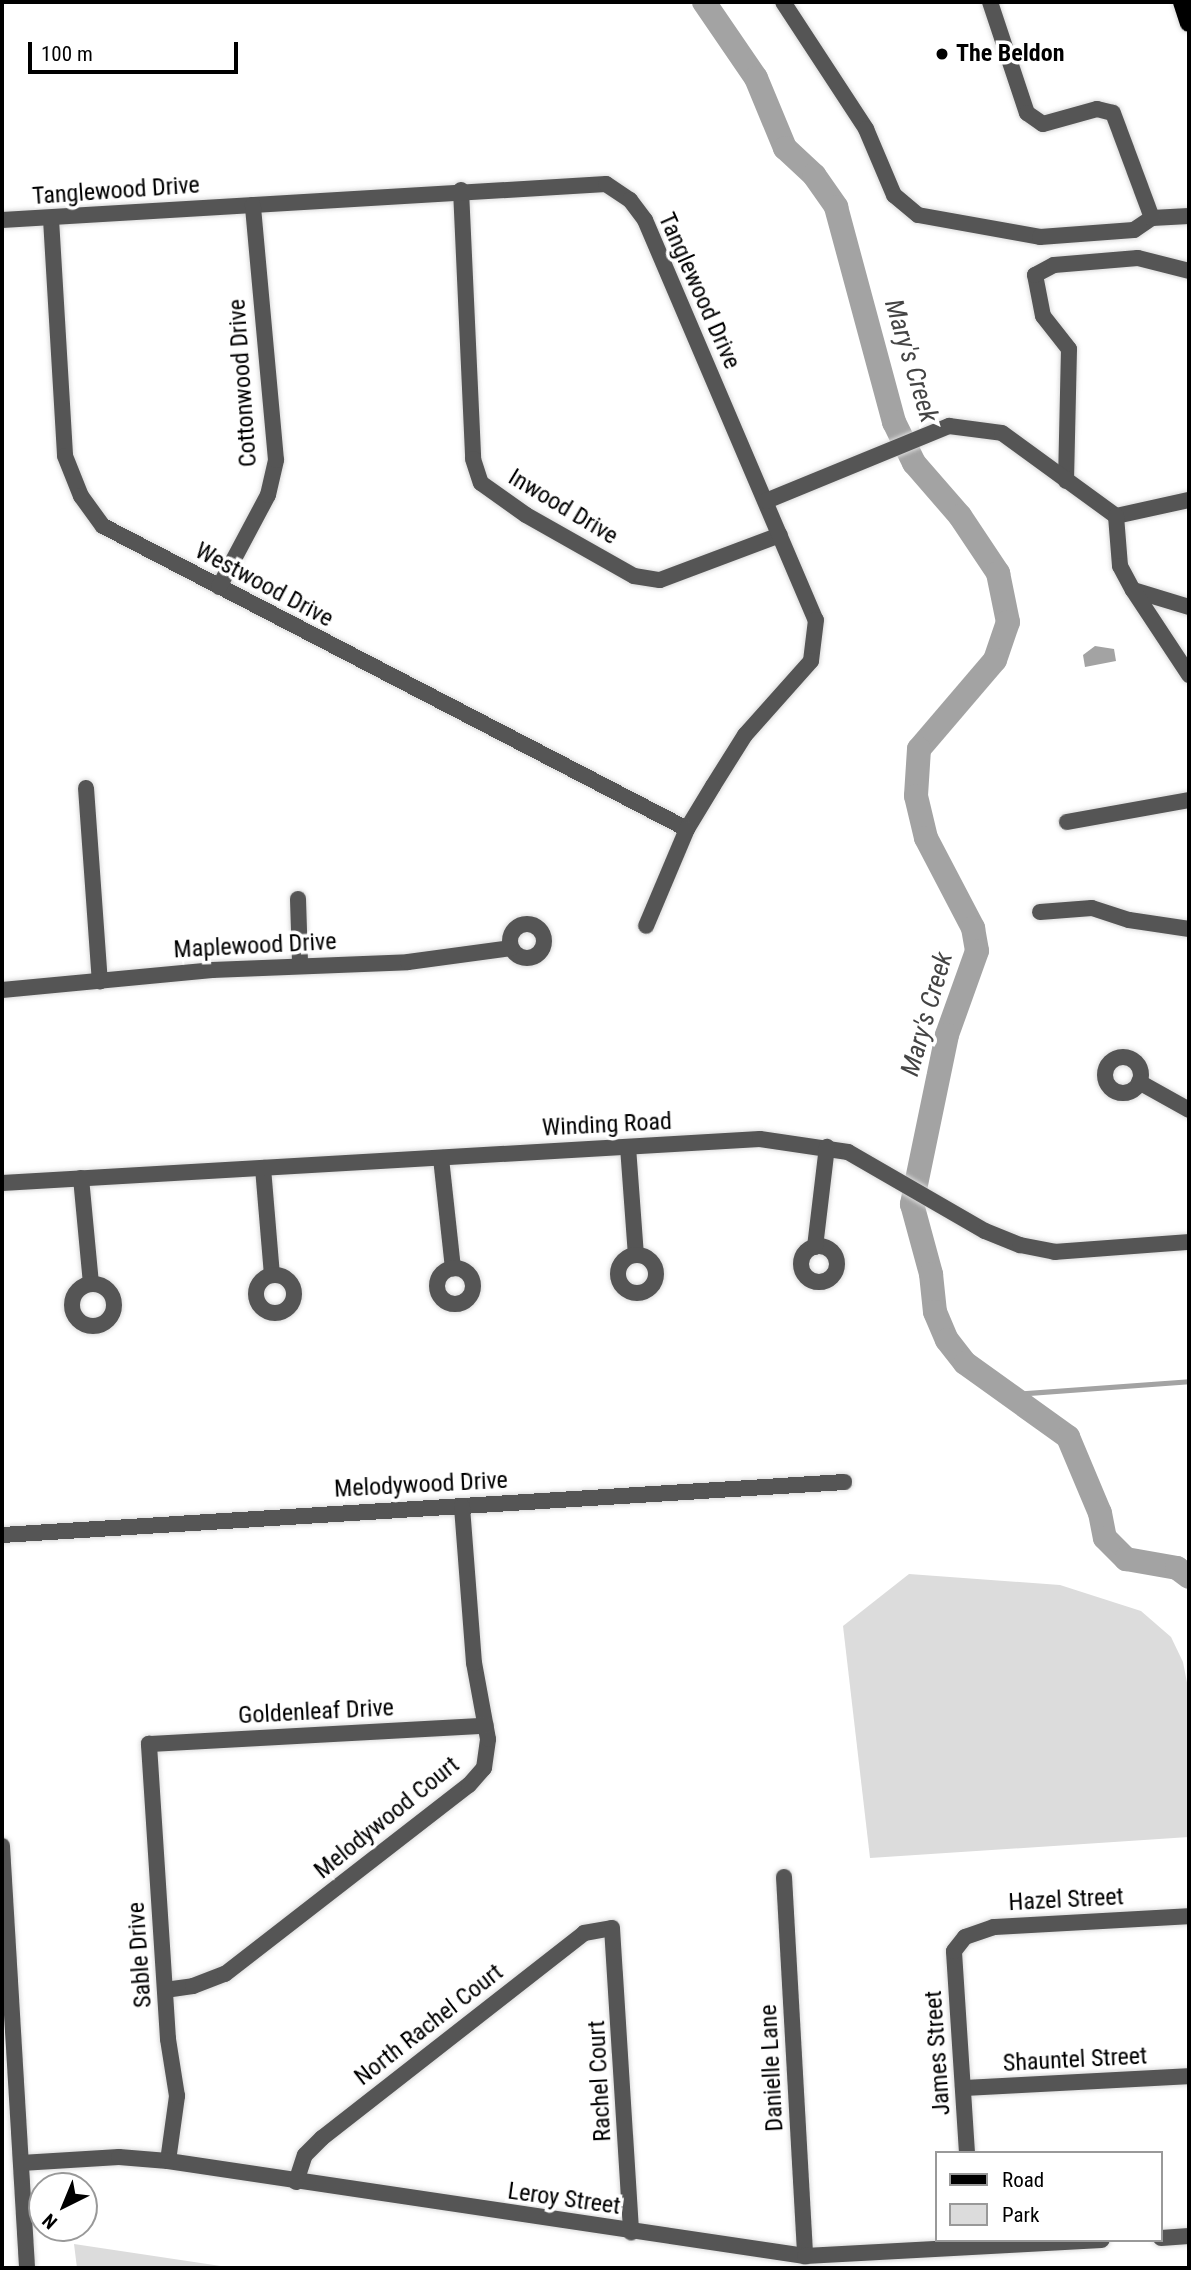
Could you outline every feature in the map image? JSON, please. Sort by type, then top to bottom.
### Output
[{"type":"main road","points":[[1182,2],[1189,23]]},
{"type":"street","points":[[783,2],[866,129],[894,195],[918,215],[1040,237],[1134,230],[1152,218],[1189,216]]},
{"type":"street","points":[[990,2],[1027,113],[1043,124],[1097,109],[1113,113],[1152,218]]},
{"type":"street","name":"Tanglewood Drive","points":[[2,220],[606,184],[630,200],[645,220],[816,620],[811,661],[745,735],[687,829],[646,926]]},
{"type":"street","name":"Inwood Drive","points":[[461,191],[473,459],[481,483],[526,515],[634,576],[660,580],[780,535]]},
{"type":"street","name":"Cottonwood Drive","points":[[219,587],[268,495],[276,460],[253,205]]},
{"type":"street","name":"Westwood Drive","points":[[51,219],[65,456],[80,496],[103,526],[687,829]]},
{"type":"street","points":[[1066,481],[1069,349],[1044,316],[1035,275],[1054,265],[1138,258],[1189,271]]},
{"type":"street","points":[[766,501],[948,426],[1002,433],[1116,516],[1189,500]]},
{"type":"street","points":[[1116,516],[1120,566],[1189,675]]},
{"type":"street","points":[[1133,590],[1189,607]]},
{"type":"street","points":[[86,788],[100,981]]},
{"type":"street","points":[[1067,822],[1189,800]]},
{"type":"street","points":[[298,899],[300,964]]},
{"type":"street","points":[[1040,912],[1093,908],[1129,920],[1189,929]]},
{"type":"street","name":"Maplewood Drive","points":[[2,990],[300,964],[408,962],[511,948]]},
{"type":"street","points":[[1139,1083],[1189,1110]]},
{"type":"street","name":"Winding Road","points":[[2,1183],[760,1139],[848,1152],[985,1231],[1055,1252],[1189,1242]]},
{"type":"street","points":[[628,1147],[636,1255]]},
{"type":"street","points":[[815,1247],[827,1147]]},
{"type":"street","points":[[441,1158],[453,1269]]},
{"type":"street","points":[[263,1168],[272,1275]]},
{"type":"street","points":[[81,1178],[91,1284]]},
{"type":"street","name":"Melodywood Drive","points":[[2,1535],[844,1482]]},
{"type":"street","name":"Melodywood Court","points":[[165,1990],[193,1986],[225,1974],[469,1786],[487,1760],[486,1726],[472,1652],[462,1506]]},
{"type":"street","name":"Goldenleaf Drive","points":[[149,1744],[486,1726]]},
{"type":"street","name":"Sable Drive","points":[[149,1744],[165,1990],[177,2096],[168,2161]]},
{"type":"street","points":[[2,1846],[27,2268]]},
{"type":"street","name":"Danielle Lane","points":[[784,1877],[806,2256]]},
{"type":"street","name":"Hazel Street","points":[[954,1951],[978,1929],[1189,1916]]},
{"type":"street","name":"North Rachel Court","points":[[296,2182],[305,2155],[322,2138],[584,1933],[612,1928]]},
{"type":"street","name":"Rachel Court","points":[[612,1928],[631,2232]]},
{"type":"street","name":"James Street","points":[[954,1951],[967,2151]]},
{"type":"street","name":"Shauntel Street","points":[[963,2088],[1189,2076]]},
{"type":"street","name":"Leroy Street","points":[[21,2163],[119,2157],[168,2161],[806,2256],[1016,2242]]},
{"type":"street","points":[[1163,2238],[1189,2236]]},
{"type":"green space","points":[[909,1574],[1060,1585],[1141,1611],[1171,1637],[1183,1662],[1189,1693],[1189,1837],[870,1858],[843,1626]]},
{"type":"green space","points":[[74,2244],[234,2268],[77,2268]]},
{"type":"shaded area","points":[[1095,646],[1114,649],[1116,661],[1085,667],[1083,655]]},
{"type":"waterway","name":"Mary's Creek","points":[[704,2],[756,78],[785,148],[814,175],[836,207],[894,422],[914,463],[960,516],[998,573],[1008,622],[995,660],[919,749],[916,796],[926,838],[973,928],[977,951],[947,1035],[912,1204],[931,1274],[935,1312],[947,1340],[965,1363],[1068,1437],[1100,1513],[1105,1538],[1126,1559],[1177,1568],[1189,1577]]},
{"type":"waterway","points":[[1014,1394],[1189,1381]]},
{"type":"place","name":"The Beldon","points":[[942,54]]}]
